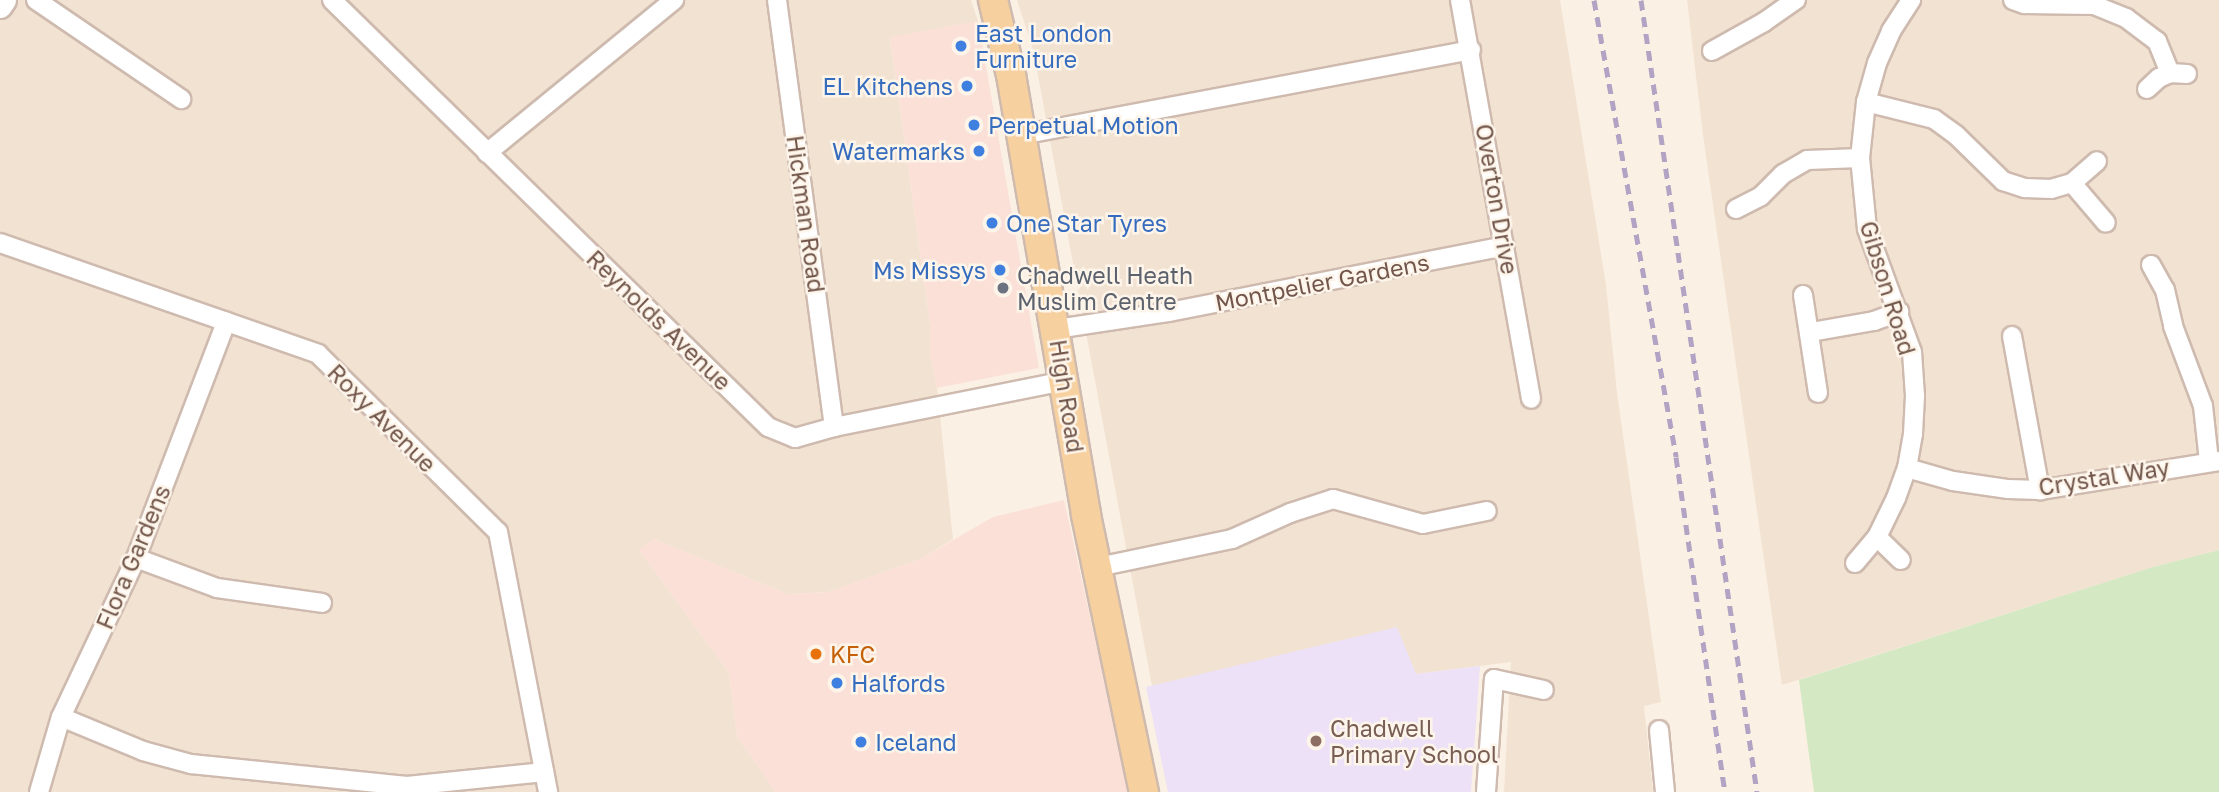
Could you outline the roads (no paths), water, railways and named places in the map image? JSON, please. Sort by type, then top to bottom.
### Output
[{"type":"main road","name":"High Road","points":[[993,0],[1021,135],[1098,567],[1144,792]]},
{"type":"street","points":[[0,6],[4,0]]},
{"type":"street","points":[[36,0],[181,99]]},
{"type":"street","name":"Reynolds Avenue","points":[[332,0],[768,427],[795,438],[835,427],[1064,381]]},
{"type":"street","points":[[487,153],[674,0]]},
{"type":"street","name":"Hickman Road","points":[[777,0],[835,427]]},
{"type":"street","name":"Overton Drive","points":[[1460,0],[1531,398]]},
{"type":"street","points":[[1712,51],[1764,23],[1796,0]]},
{"type":"street","name":"Gibson Road","points":[[1854,563],[1877,537],[1907,468],[1915,396],[1912,352],[1867,229],[1860,158],[1866,102],[1877,63],[1891,31],[1911,0]]},
{"type":"street","points":[[2013,0],[2024,4],[2094,5],[2126,18],[2157,41],[2179,73],[2159,78],[2147,89]]},
{"type":"street","points":[[1021,135],[1471,50]]},
{"type":"street","points":[[1866,102],[1934,119],[1956,135],[2003,181],[2025,188],[2052,189],[2072,183],[2097,161]]},
{"type":"street","points":[[1736,209],[1761,196],[1783,174],[1807,160],[1860,158]]},
{"type":"street","points":[[2072,183],[2106,223]]},
{"type":"street","name":"Roxy Avenue","points":[[0,243],[318,354],[498,532],[548,792]]},
{"type":"street","name":"Montpelier Gardens","points":[[1056,329],[1169,312],[1504,246]]},
{"type":"street","points":[[2151,265],[2165,290],[2172,326],[2203,406],[2214,461]]},
{"type":"street","points":[[1802,295],[1811,332],[1818,393]]},
{"type":"street","points":[[1811,332],[1874,321],[1899,312]]},
{"type":"street","name":"Flora Gardens","points":[[39,792],[61,717],[136,558],[226,321]]},
{"type":"street","points":[[2012,336],[2040,490]]},
{"type":"street","name":"Crystal Way","points":[[1907,468],[1953,481],[2008,489],[2040,490],[2214,461]]},
{"type":"street","points":[[1098,567],[1232,539],[1290,513],[1333,499],[1423,524],[1487,511]]},
{"type":"street","points":[[1877,537],[1901,560]]},
{"type":"street","points":[[136,558],[217,587],[322,603]]},
{"type":"street","points":[[1486,792],[1494,679],[1544,690]]},
{"type":"street","points":[[61,717],[144,751],[191,764],[407,786],[544,772]]},
{"type":"street","points":[[1659,730],[1665,792]]},
{"type":"railway","points":[[1594,0],[1676,457],[1725,792]]},
{"type":"railway","points":[[1641,0],[1757,792]]},
{"type":"place","name":"East London Furniture","points":[[961,46]]},
{"type":"place","name":"EL Kitchens","points":[[967,86]]},
{"type":"place","name":"Perpetual Motion","points":[[974,125]]},
{"type":"place","name":"Watermarks","points":[[979,151]]},
{"type":"place","name":"One Star Tyres","points":[[992,223]]},
{"type":"place","name":"Ms Missys","points":[[1000,270]]},
{"type":"place","name":"Chadwell Heath Muslim Centre","points":[[1003,288]]},
{"type":"place","name":"KFC","points":[[816,654]]},
{"type":"place","name":"Halfords","points":[[837,683]]},
{"type":"place","name":"Chadwell Primary School","points":[[1316,741]]},
{"type":"place","name":"Iceland","points":[[861,742]]}]
